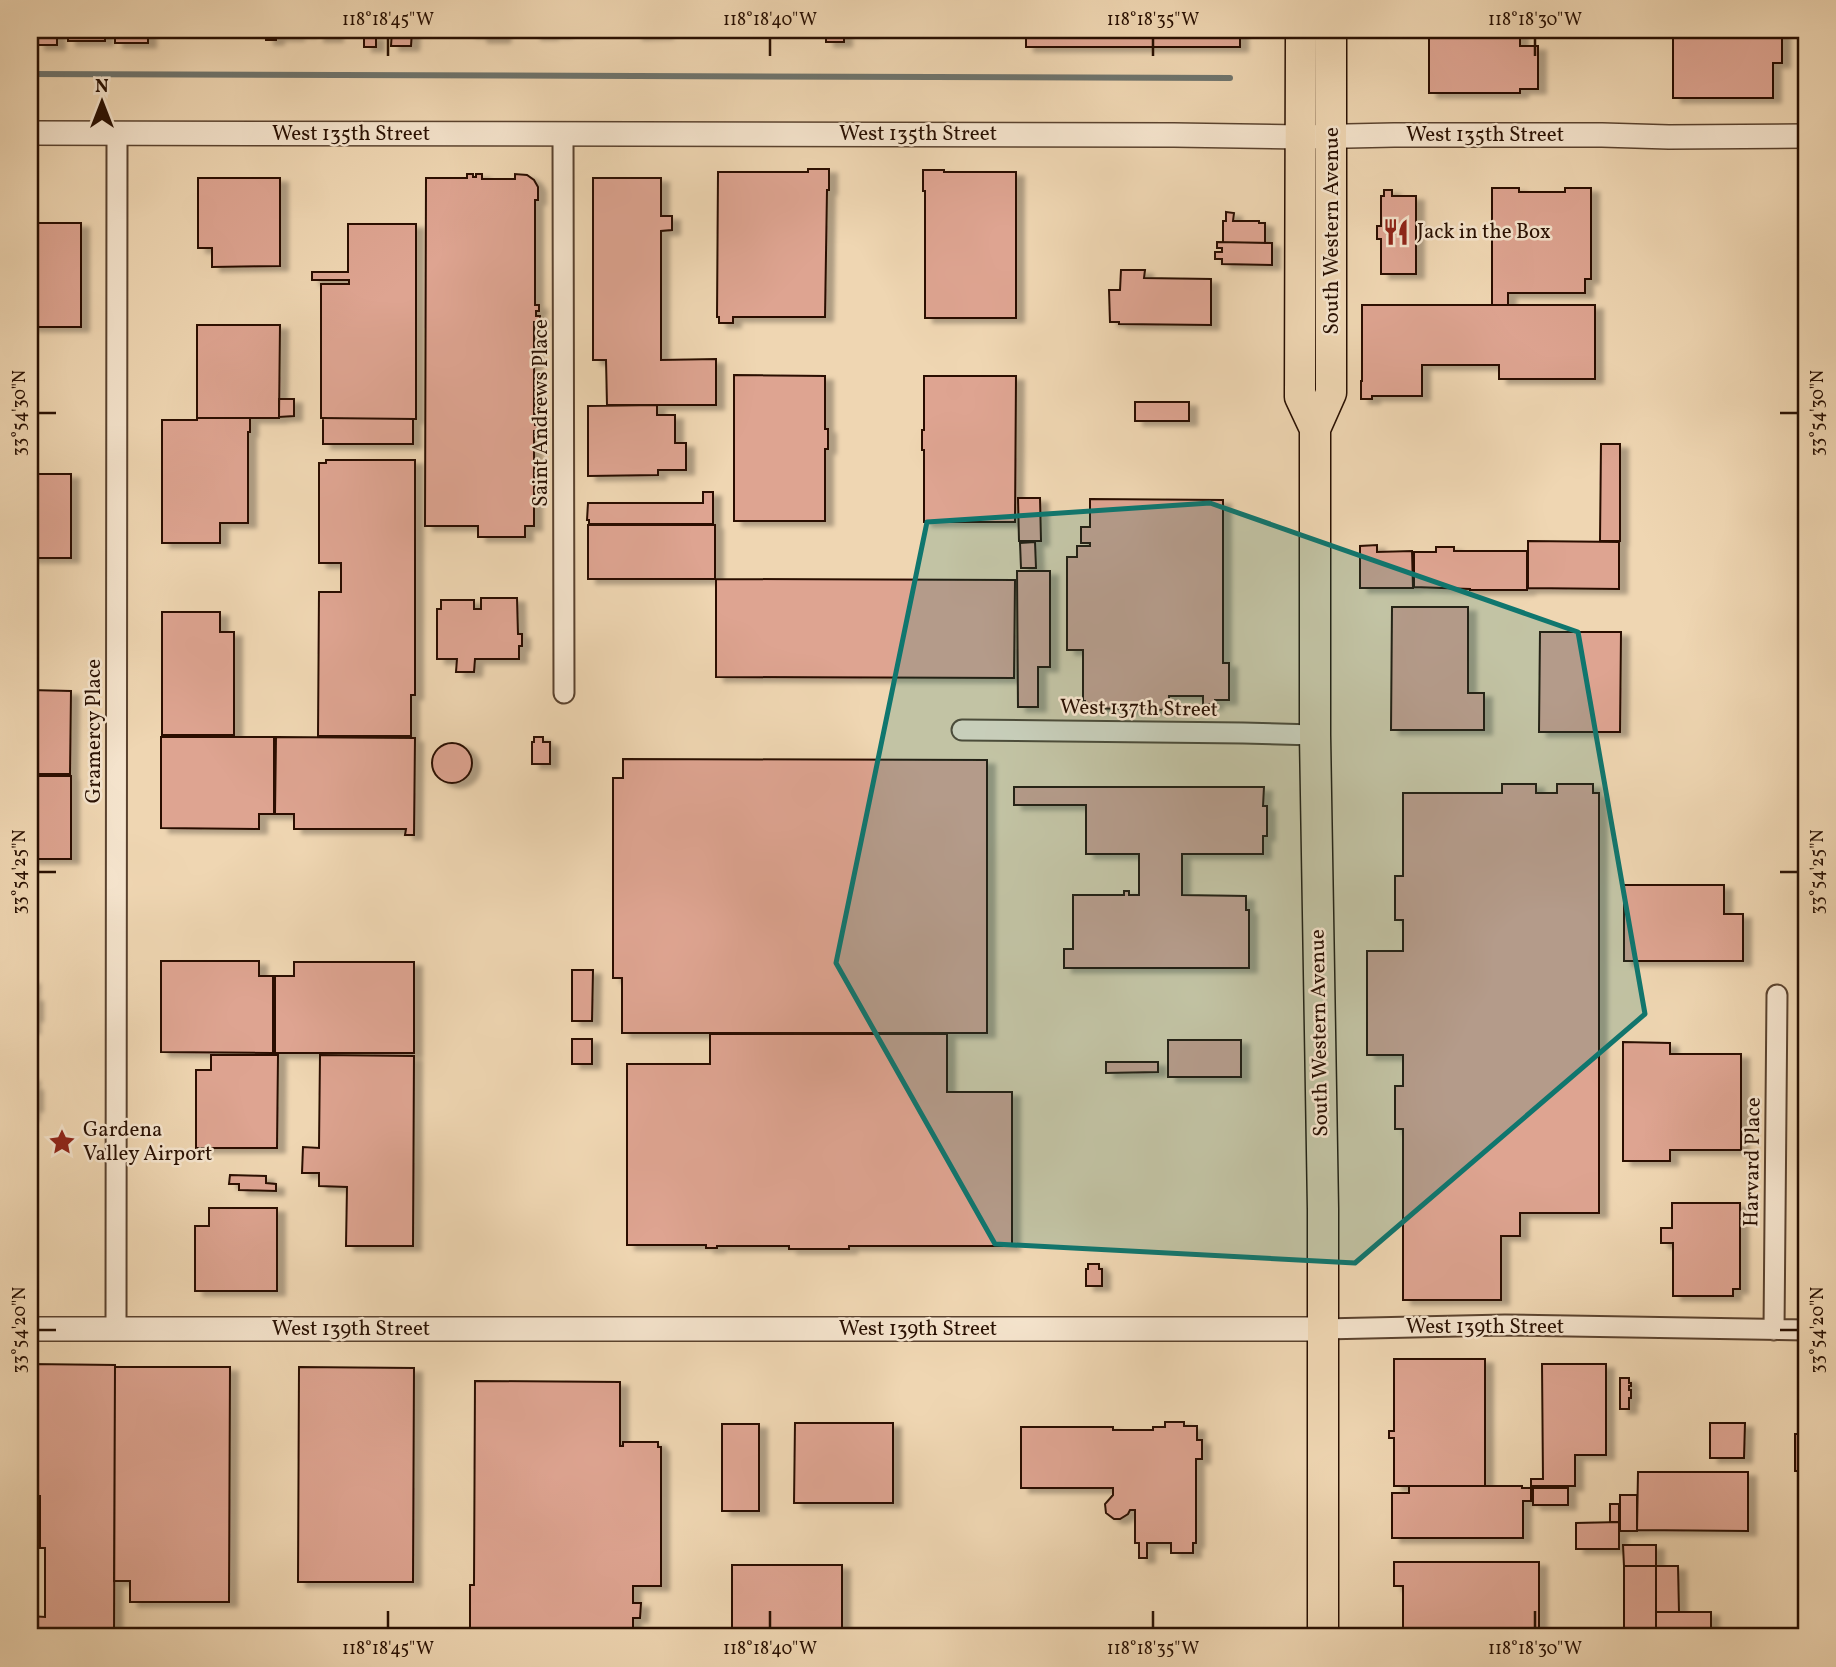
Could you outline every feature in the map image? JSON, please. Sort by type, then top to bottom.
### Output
[{"type":"main road","name":"South Western Avenue","points":[[1301,30],[1300,397],[1315,429]]},
{"type":"main road","name":"South Western Avenue","points":[[1323,1637],[1323,1181],[1315,736],[1315,429],[1331,393],[1331,30]]},
{"type":"street","name":"West 135th Street","points":[[30,133],[1806,136]]},
{"type":"street","name":"Gramercy Place","points":[[116,1329],[117,133]]},
{"type":"street","name":"Saint Andrews Place","points":[[563,134],[564,692]]},
{"type":"street","name":"West 137th Street","points":[[962,730],[1315,736]]},
{"type":"street","name":"Harvard Place","points":[[1774,1330],[1777,995]]},
{"type":"street","name":"West 139th Street","points":[[30,1329],[1323,1329],[1505,1325],[1806,1330]]},
{"type":"highlighted area","points":[[1210,503],[1578,632],[1645,1014],[1355,1263],[995,1244],[836,963],[927,522]]},
{"type":"building","points":[[37,30],[57,30],[57,45],[37,45]]},
{"type":"building","points":[[68,30],[105,30],[105,41],[68,41]]},
{"type":"building","points":[[115,30],[148,30],[148,43],[115,43]]},
{"type":"building","points":[[266,30],[309,30],[309,33],[276,36],[276,40],[266,40]]},
{"type":"building","points":[[316,30],[335,30],[335,37],[316,37]]},
{"type":"building","points":[[392,30],[412,30],[411,46],[391,46]]},
{"type":"building","points":[[468,30],[503,30],[503,34],[502,38],[480,38],[478,33],[468,33]]},
{"type":"building","points":[[533,30],[564,30],[564,33],[533,35]]},
{"type":"building","points":[[635,30],[665,30],[665,34],[635,35]]},
{"type":"building","points":[[824,30],[871,32],[844,32],[844,42],[826,42]]},
{"type":"building","points":[[1026,30],[1240,30],[1240,47],[1026,47]]},
{"type":"building","points":[[1429,30],[1520,30],[1520,46],[1538,46],[1538,89],[1520,89],[1520,93],[1429,93]]},
{"type":"building","points":[[1673,30],[1782,30],[1782,63],[1773,63],[1773,98],[1673,98]]},
{"type":"building","points":[[364,35],[376,35],[376,47],[364,47]]},
{"type":"building","points":[[808,169],[829,169],[825,317],[733,317],[733,323],[719,323],[718,172],[808,172]]},
{"type":"building","points":[[923,170],[1016,172],[1016,318],[925,318]]},
{"type":"building","points":[[467,174],[476,177],[476,174],[482,174],[482,179],[515,179],[515,174],[527,175],[538,187],[538,200],[535,200],[535,305],[539,305],[536,316],[540,316],[540,322],[534,322],[534,414],[539,414],[535,425],[539,425],[539,431],[534,431],[534,526],[525,526],[525,537],[478,537],[478,526],[425,526],[426,178],[467,178]]},
{"type":"building","points":[[198,178],[280,178],[280,266],[212,267],[212,248],[198,248]]},
{"type":"building","points":[[593,178],[661,178],[661,216],[672,216],[672,230],[661,231],[661,360],[716,359],[716,405],[607,405],[606,360],[593,360]]},
{"type":"building","points":[[1492,188],[1519,188],[1519,192],[1565,192],[1565,188],[1591,188],[1591,279],[1585,279],[1585,293],[1508,293],[1508,305],[1492,305]]},
{"type":"building","name":"Jack in the Box","points":[[1384,190],[1392,190],[1392,196],[1416,196],[1416,274],[1381,274],[1381,239],[1377,239],[1377,226],[1381,226],[1381,196],[1384,196]]},
{"type":"building","points":[[1226,212],[1234,213],[1233,221],[1265,223],[1265,243],[1223,242]]},
{"type":"building","points":[[30,223],[81,223],[81,327],[30,327]]},
{"type":"building","points":[[348,224],[416,224],[416,419],[321,418],[321,284],[349,284],[349,280],[312,280],[312,272],[348,272]]},
{"type":"building","points":[[1217,242],[1272,243],[1272,265],[1222,264],[1222,259],[1215,259],[1215,252],[1222,252],[1222,248],[1217,248]]},
{"type":"building","points":[[1121,270],[1145,270],[1144,278],[1211,279],[1211,325],[1110,322],[1109,290],[1120,290]]},
{"type":"building","points":[[1362,305],[1595,305],[1595,379],[1499,379],[1499,365],[1422,365],[1422,396],[1372,396],[1372,399],[1361,399]]},
{"type":"building","points":[[197,325],[280,325],[279,418],[197,418]]},
{"type":"building","points":[[734,375],[825,376],[825,429],[828,429],[828,449],[825,449],[825,521],[734,521]]},
{"type":"building","points":[[924,376],[1016,376],[1015,522],[924,522]]},
{"type":"building","points":[[279,399],[294,399],[294,416],[279,417]]},
{"type":"building","points":[[1135,402],[1189,402],[1189,421],[1135,421]]},
{"type":"building","points":[[657,405],[657,415],[675,415],[675,443],[686,443],[686,470],[658,470],[658,475],[588,476],[588,406]]},
{"type":"building","points":[[250,418],[248,523],[220,523],[220,543],[162,543],[162,420]]},
{"type":"building","points":[[323,418],[413,419],[413,444],[323,444]]},
{"type":"building","points":[[1601,444],[1620,444],[1620,541],[1600,541]]},
{"type":"building","points":[[326,460],[415,460],[415,695],[411,695],[411,736],[318,736],[319,592],[341,592],[341,563],[319,563],[319,463],[326,463]]},
{"type":"building","points":[[30,474],[71,474],[71,558],[30,558]]},
{"type":"building","points":[[703,492],[713,492],[713,524],[589,524],[587,520],[588,503],[703,503]]},
{"type":"building","points":[[1018,498],[1040,498],[1041,541],[1019,541]]},
{"type":"building","points":[[1090,499],[1223,500],[1223,663],[1229,663],[1229,700],[1215,700],[1215,705],[1203,704],[1203,696],[1169,696],[1169,710],[1085,708],[1083,650],[1067,650],[1067,557],[1077,557],[1077,546],[1090,546],[1090,543],[1081,543],[1081,527],[1090,527]]},
{"type":"building","points":[[588,525],[715,525],[715,579],[588,579]]},
{"type":"building","points":[[1528,541],[1619,542],[1619,589],[1528,588]]},
{"type":"building","points":[[1035,542],[1036,568],[1021,568],[1020,543]]},
{"type":"building","points":[[1377,545],[1377,552],[1412,551],[1413,588],[1360,588],[1360,546]]},
{"type":"building","points":[[1436,547],[1454,547],[1454,551],[1527,551],[1527,590],[1414,587],[1414,552],[1436,552]]},
{"type":"building","points":[[1017,571],[1050,571],[1050,667],[1038,667],[1038,707],[1018,707]]},
{"type":"building","points":[[716,579],[1015,580],[1014,678],[716,677]]},
{"type":"building","points":[[481,598],[517,598],[518,634],[522,634],[519,659],[475,659],[474,672],[456,672],[457,659],[437,659],[437,609],[441,609],[441,600],[474,600],[474,609],[481,609]]},
{"type":"building","points":[[1392,607],[1468,607],[1468,693],[1484,693],[1484,730],[1391,730]]},
{"type":"building","points":[[162,612],[220,612],[220,632],[234,632],[234,735],[162,735]]},
{"type":"building","points":[[1540,632],[1621,632],[1620,732],[1539,732]]},
{"type":"building","points":[[30,690],[71,691],[70,774],[30,774]]},
{"type":"building","points":[[161,737],[274,737],[274,814],[259,814],[259,829],[161,828]]},
{"type":"building","points":[[276,737],[415,738],[414,835],[405,835],[406,829],[294,829],[294,814],[275,814]]},
{"type":"building","points":[[534,737],[543,737],[543,742],[550,742],[550,764],[532,764]]},
{"type":"building","points":[[452,743],[466,749],[472,763],[466,777],[452,783],[438,777],[432,763],[438,749]]},
{"type":"building","points":[[623,759],[987,760],[987,1033],[622,1033],[622,978],[613,978],[613,778],[623,778]]},
{"type":"building","points":[[30,776],[71,776],[71,859],[30,859]]},
{"type":"building","points":[[1502,784],[1536,784],[1536,793],[1557,793],[1557,784],[1593,784],[1593,793],[1599,793],[1599,1213],[1520,1213],[1520,1236],[1501,1236],[1501,1300],[1403,1300],[1403,1129],[1395,1129],[1395,1086],[1403,1086],[1403,1055],[1367,1055],[1367,951],[1403,951],[1403,920],[1395,920],[1395,876],[1403,876],[1403,793],[1502,793]]},
{"type":"building","points":[[1014,787],[1264,787],[1263,806],[1267,806],[1267,836],[1263,836],[1263,854],[1182,854],[1182,895],[1246,896],[1246,910],[1249,910],[1249,968],[1064,968],[1064,949],[1073,949],[1073,895],[1124,895],[1124,891],[1129,891],[1129,895],[1139,895],[1139,854],[1086,854],[1086,805],[1014,805]]},
{"type":"building","points":[[1624,885],[1724,885],[1724,914],[1743,914],[1743,961],[1624,961]]},
{"type":"building","points":[[1802,914],[1806,914],[1806,961],[1802,961]]},
{"type":"building","points":[[161,961],[259,961],[259,976],[273,976],[273,1053],[161,1052]]},
{"type":"building","points":[[294,962],[414,962],[414,1053],[275,1053],[275,976],[294,976]]},
{"type":"building","points":[[572,970],[593,970],[592,1021],[572,1021]]},
{"type":"building","points":[[30,980],[31,997],[35,997],[32,1029],[30,1029]]},
{"type":"building","points":[[710,1034],[947,1034],[947,1092],[1012,1092],[1012,1246],[849,1246],[849,1249],[789,1249],[789,1246],[706,1248],[706,1245],[627,1245],[627,1064],[710,1064]]},
{"type":"building","points":[[572,1039],[592,1039],[592,1064],[572,1064]]},
{"type":"building","points":[[1168,1040],[1241,1040],[1241,1077],[1168,1077]]},
{"type":"building","points":[[1623,1042],[1670,1043],[1670,1054],[1741,1054],[1741,1150],[1670,1150],[1670,1161],[1623,1161]]},
{"type":"building","points":[[1802,1054],[1806,1054],[1806,1150],[1802,1150]]},
{"type":"building","points":[[211,1055],[278,1055],[277,1148],[196,1148],[196,1070],[211,1070]]},
{"type":"building","points":[[320,1055],[414,1056],[413,1246],[346,1246],[347,1187],[319,1186],[319,1173],[302,1173],[303,1147],[319,1148]]},
{"type":"building","points":[[1106,1062],[1158,1062],[1158,1072],[1106,1073]]},
{"type":"building","points":[[30,1077],[31,1086],[35,1086],[35,1107],[31,1107],[31,1116],[30,1116]]},
{"type":"building","points":[[230,1175],[266,1176],[266,1183],[276,1184],[276,1191],[239,1190],[239,1184],[229,1184]]},
{"type":"building","points":[[1801,1202],[1806,1202],[1806,1289],[1801,1289]]},
{"type":"building","points":[[1672,1203],[1740,1203],[1740,1289],[1733,1289],[1733,1296],[1673,1296],[1673,1243],[1661,1243],[1661,1228],[1672,1228]]},
{"type":"building","points":[[209,1208],[277,1208],[277,1291],[195,1291],[195,1226],[209,1226]]},
{"type":"building","points":[[1088,1264],[1099,1264],[1099,1269],[1102,1269],[1102,1286],[1086,1286]]},
{"type":"building","points":[[1394,1359],[1485,1359],[1485,1486],[1394,1486],[1394,1438],[1389,1438],[1389,1431],[1394,1431]]},
{"type":"building","points":[[30,1364],[115,1365],[114,1637],[30,1637],[30,1616],[45,1617],[45,1548],[40,1548],[40,1496],[30,1496]]},
{"type":"building","points":[[1542,1364],[1606,1364],[1606,1455],[1575,1455],[1575,1486],[1531,1486],[1531,1479],[1543,1479]]},
{"type":"building","points":[[115,1367],[230,1367],[229,1602],[130,1602],[130,1581],[114,1581]]},
{"type":"building","points":[[299,1367],[414,1368],[413,1582],[298,1582]]},
{"type":"building","points":[[1620,1378],[1629,1378],[1631,1383],[1629,1409],[1620,1409]]},
{"type":"building","points":[[475,1381],[620,1382],[620,1446],[623,1446],[623,1442],[658,1442],[658,1447],[661,1447],[661,1586],[633,1586],[633,1603],[641,1603],[640,1618],[633,1618],[633,1637],[470,1637],[470,1585],[474,1585]]},
{"type":"building","points":[[1165,1422],[1184,1422],[1184,1426],[1197,1426],[1197,1440],[1202,1440],[1202,1459],[1196,1459],[1196,1543],[1193,1543],[1193,1553],[1171,1553],[1171,1543],[1147,1543],[1147,1558],[1139,1558],[1139,1543],[1135,1543],[1135,1510],[1130,1510],[1120,1519],[1114,1519],[1106,1513],[1105,1504],[1113,1495],[1113,1488],[1021,1488],[1021,1427],[1153,1430],[1153,1427],[1165,1427]]},
{"type":"building","points":[[795,1423],[893,1423],[893,1503],[794,1503]]},
{"type":"building","points":[[1710,1423],[1745,1423],[1744,1458],[1710,1458]]},
{"type":"building","points":[[722,1424],[759,1424],[759,1511],[722,1511]]},
{"type":"building","points":[[1795,1434],[1806,1434],[1806,1471],[1795,1471]]},
{"type":"building","points":[[1638,1472],[1748,1472],[1748,1531],[1637,1530]]},
{"type":"building","points":[[1800,1475],[1806,1475],[1806,1530],[1800,1530]]},
{"type":"building","points":[[1409,1486],[1531,1488],[1531,1501],[1523,1501],[1523,1538],[1392,1538],[1392,1493],[1409,1493]]},
{"type":"building","points":[[1533,1488],[1568,1488],[1568,1505],[1533,1505]]},
{"type":"building","points":[[1620,1495],[1637,1495],[1637,1531],[1620,1531]]},
{"type":"building","points":[[1610,1504],[1619,1504],[1619,1522],[1610,1522]]},
{"type":"building","points":[[1619,1522],[1619,1549],[1576,1549],[1576,1523]]},
{"type":"building","points":[[1623,1545],[1656,1545],[1656,1566],[1624,1566]]},
{"type":"building","points":[[1394,1562],[1539,1562],[1539,1630],[1403,1630],[1403,1586],[1394,1586]]},
{"type":"building","points":[[732,1565],[842,1565],[842,1637],[732,1637]]},
{"type":"building","points":[[1624,1566],[1656,1566],[1656,1637],[1624,1637]]},
{"type":"building","points":[[1656,1566],[1678,1566],[1679,1612],[1656,1612]]},
{"type":"building","points":[[1656,1612],[1711,1612],[1711,1637],[1656,1637]]},
{"type":"waterway","points":[[30,74],[1230,78]]},
{"type":"place","name":"Jack in the Box","points":[[1396,232]]},
{"type":"place","name":"Gardena Valley Airport","points":[[62,1142]]}]
